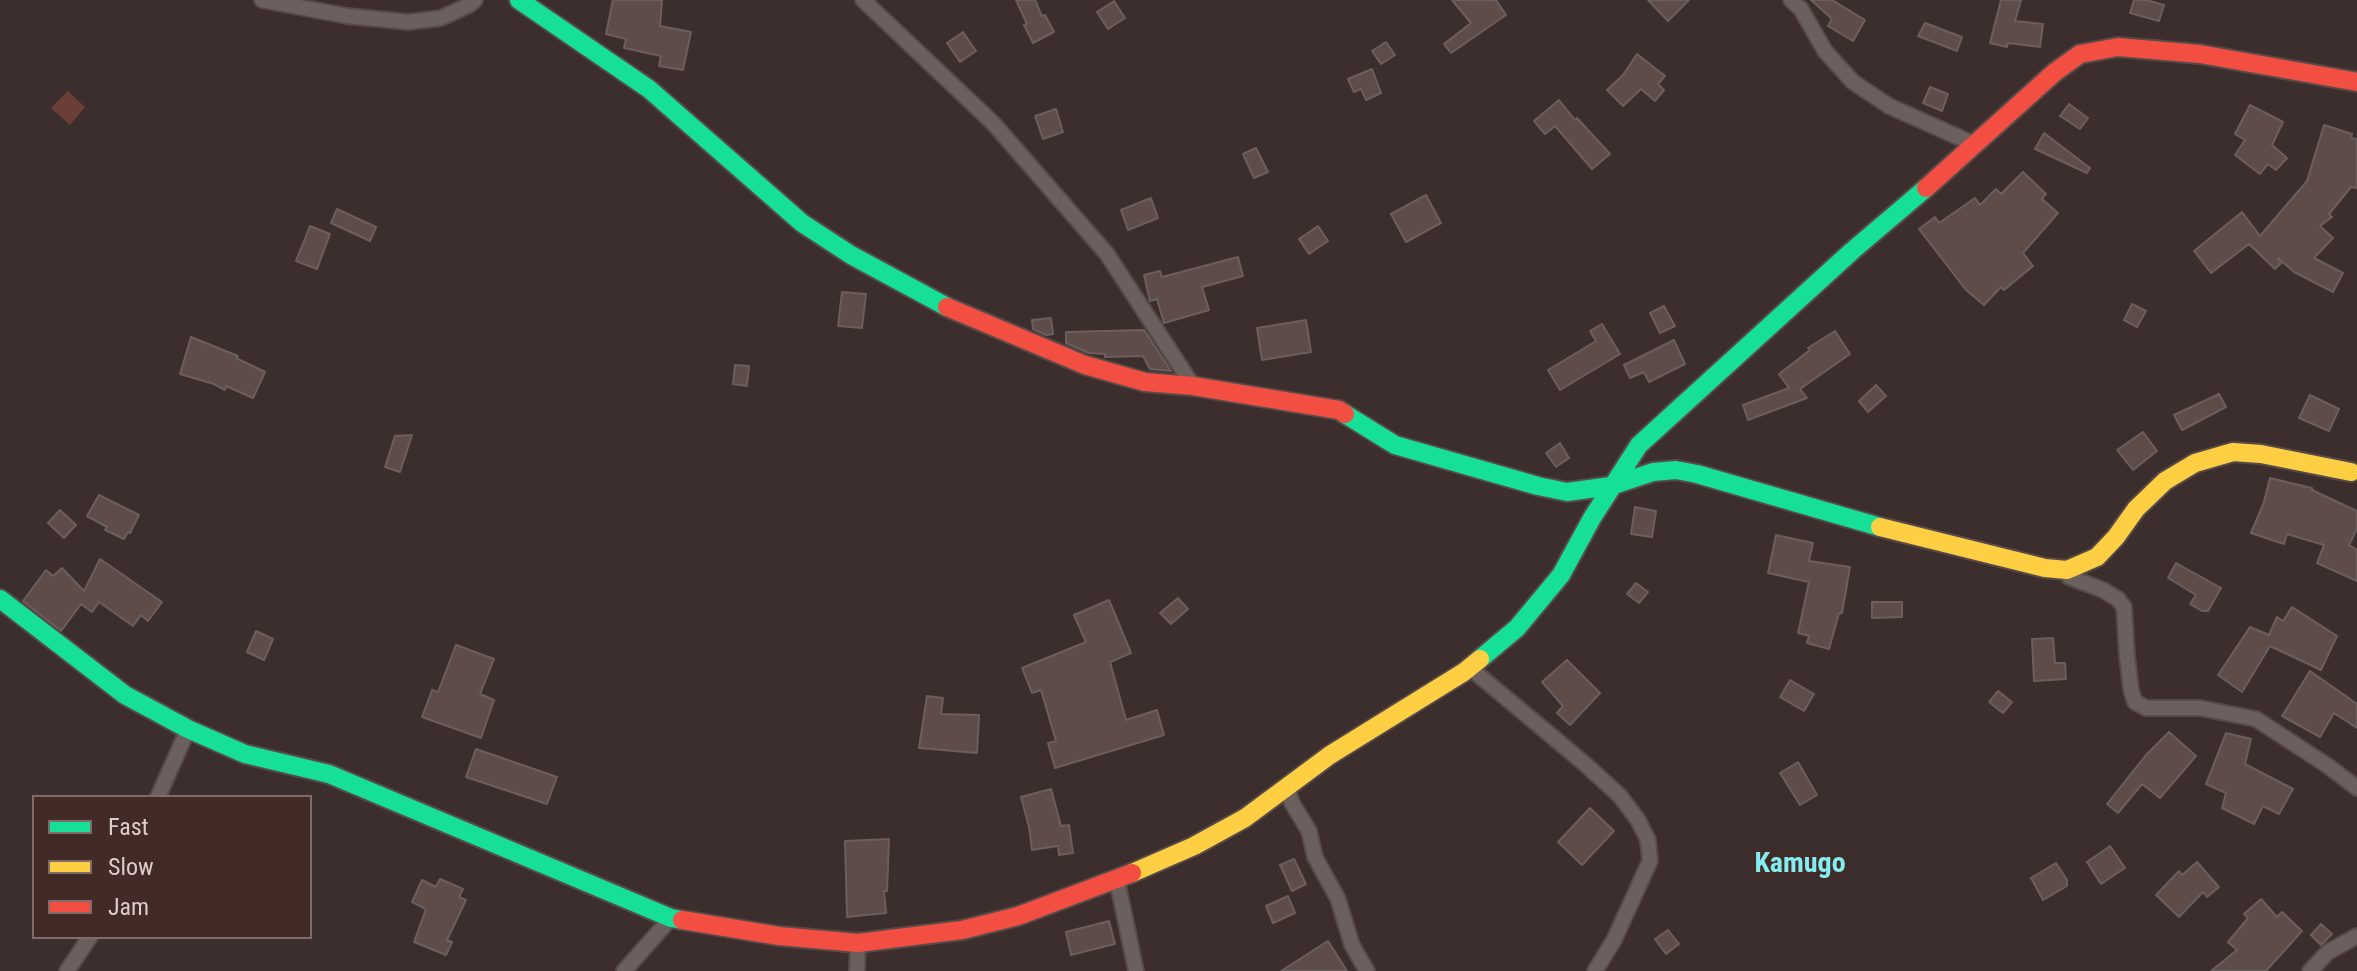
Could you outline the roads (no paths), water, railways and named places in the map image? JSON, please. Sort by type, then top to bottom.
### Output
[{"type":"street","points":[[262,0],[347,16],[408,22],[441,18],[475,0]]},
{"type":"street","points":[[519,0],[649,89],[802,223],[851,255],[953,310],[1085,365],[1145,382],[1193,386],[1339,410],[1395,445],[1538,486],[1567,492],[1611,486],[1653,472],[1676,470],[1850,520],[2045,568],[2067,570],[2097,557],[2136,509],[2165,481],[2195,463],[2233,452],[2355,469]]},
{"type":"street","points":[[863,0],[993,123],[1107,254],[1193,386]]},
{"type":"street","points":[[1791,0],[1801,9],[1825,51],[1853,82],[1889,106],[1976,145]]},
{"type":"street","points":[[0,599],[125,695],[188,729],[245,754],[329,774],[671,918],[779,936],[858,943],[962,930],[1018,916],[1117,880],[1194,846],[1245,818],[1330,755],[1469,667],[1517,628],[1561,575],[1611,486],[1639,445],[1852,251],[1976,145],[2055,72],[2080,54],[2118,47],[2200,54],[2357,82]]},
{"type":"street","points":[[2067,570],[2069,577],[2103,590],[2118,599],[2124,607],[2127,656],[2135,702],[2146,708],[2200,708],[2256,719],[2357,788]]},
{"type":"street","points":[[1469,667],[1620,796],[1648,840],[1650,861],[1614,940],[1595,971]]},
{"type":"street","points":[[159,795],[188,729]]},
{"type":"street","points":[[1287,787],[1292,803],[1309,831],[1315,857],[1338,899],[1352,945],[1367,971]]},
{"type":"street","points":[[1117,880],[1136,971]]},
{"type":"street","points":[[624,971],[671,918]]},
{"type":"street","points":[[2310,971],[2328,952],[2357,936]]},
{"type":"street","points":[[67,971],[89,939]]},
{"type":"street","points":[[857,971],[858,943]]},
{"type":"district","name":"Kamugo","points":[[1800,865]]}]
